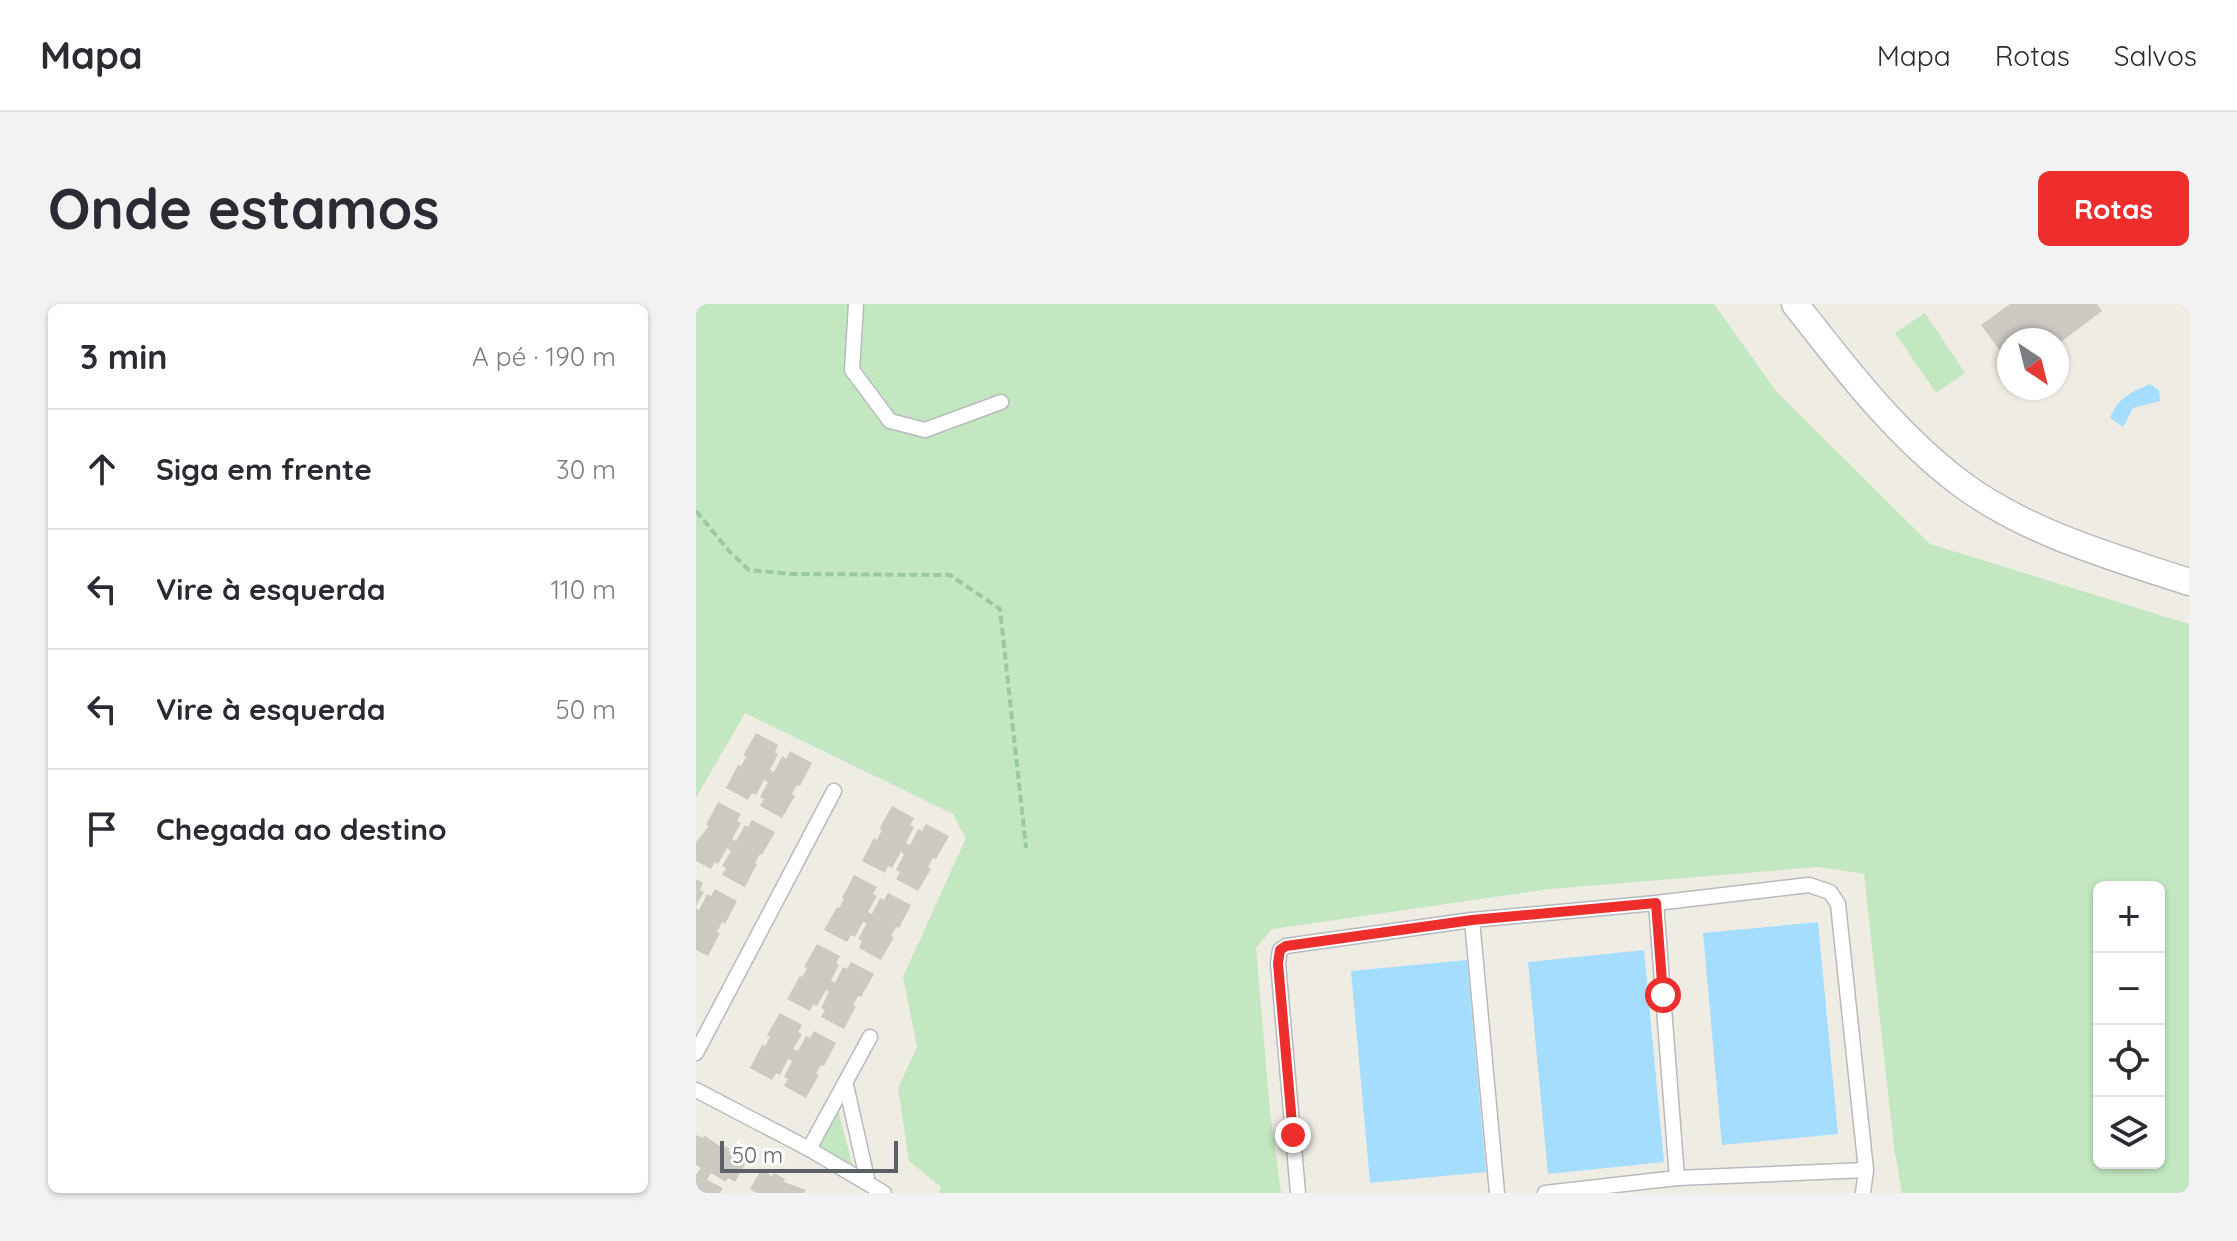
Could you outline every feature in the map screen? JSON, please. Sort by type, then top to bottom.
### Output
[{"type":"street","points":[[1795,304],[1893,424],[1962,485],[2011,513],[2089,550],[2189,582]]},
{"type":"lane","points":[[856,304],[852,370],[890,421],[925,430],[1001,402]]},
{"type":"lane","points":[[696,1053],[834,791]]},
{"type":"lane","points":[[1298,1193],[1278,963],[1280,950],[1294,943],[1472,920],[1809,885],[1830,892],[1838,904],[1866,1170],[1863,1193]]},
{"type":"lane","points":[[1656,903],[1677,1178]]},
{"type":"lane","points":[[1472,920],[1497,1193]]},
{"type":"lane","points":[[809,1149],[870,1037]]},
{"type":"lane","points":[[846,1085],[868,1183]]},
{"type":"lane","points":[[696,1090],[809,1149],[884,1193]]},
{"type":"lane","points":[[1545,1193],[1677,1178],[1866,1170]]},
{"type":"path","points":[[696,511],[749,570],[791,574],[950,575],[1000,609],[1026,848]]},
{"type":"green space","points":[[696,304],[1714,304],[1776,391],[1930,544],[2189,624],[2189,1193],[1902,1193],[1894,1148],[1864,874],[1819,867],[1550,889],[1272,929],[1256,948],[1270,1111],[1281,1193],[939,1193],[941,1187],[909,1161],[898,1088],[917,1047],[903,977],[966,838],[953,814],[745,713],[696,798]]},
{"type":"green space","points":[[1925,313],[1965,373],[1936,393],[1895,333]]},
{"type":"green space","points":[[838,1110],[853,1167],[817,1148]]},
{"type":"water","points":[[2150,384],[2159,390],[2160,401],[2133,408],[2123,427],[2110,418],[2126,396]]},
{"type":"water","points":[[1818,922],[1838,1134],[1722,1145],[1703,933]]},
{"type":"water","points":[[1644,950],[1664,1162],[1548,1174],[1528,962]]},
{"type":"water","points":[[1467,960],[1486,1172],[1370,1183],[1351,971]]},
{"type":"building","points":[[2010,304],[2097,304],[2102,311],[2069,336],[2069,328],[1997,328],[1997,347],[1981,325]]},
{"type":"building","points":[[756,733],[778,745],[775,752],[778,754],[770,770],[774,772],[782,756],[786,759],[790,751],[812,763],[792,794],[795,796],[782,818],[760,806],[764,799],[760,797],[768,782],[764,780],[756,795],[752,793],[748,800],[726,788],[746,757],[743,756]]},
{"type":"building","points":[[718,802],[741,814],[737,821],[741,823],[732,839],[736,841],[745,825],[748,827],[752,820],[775,832],[755,863],[745,887],[722,875],[726,868],[722,866],[731,851],[727,848],[718,864],[715,862],[711,869],[696,861],[696,842],[709,826],[706,825]]},
{"type":"building","points":[[892,806],[914,818],[910,825],[914,827],[906,843],[910,845],[918,829],[922,831],[926,824],[949,836],[936,859],[933,858],[928,867],[931,869],[918,891],[896,879],[900,872],[896,870],[904,854],[901,852],[892,868],[888,866],[885,873],[862,861],[874,838],[877,840],[882,830],[879,829]]},
{"type":"building","points":[[854,875],[877,887],[873,894],[877,896],[868,912],[872,914],[880,898],[884,900],[888,893],[911,905],[891,936],[894,937],[881,960],[859,948],[862,941],[858,939],[867,923],[863,922],[855,937],[851,935],[847,942],[824,930],[844,899]]},
{"type":"building","points":[[696,879],[703,883],[700,890],[704,892],[696,906]]},
{"type":"building","points":[[715,889],[737,901],[725,924],[722,922],[708,956],[696,950],[696,908],[699,910],[707,894],[711,896]]},
{"type":"building","points":[[817,944],[840,956],[831,980],[835,983],[843,967],[847,969],[851,962],[874,974],[853,1005],[856,1006],[844,1029],[821,1017],[825,1010],[821,1008],[829,992],[826,990],[817,1006],[813,1004],[810,1011],[787,999],[807,968],[804,967]]},
{"type":"building","points":[[780,1013],[802,1025],[798,1032],[802,1034],[793,1049],[798,1051],[806,1036],[810,1038],[814,1031],[836,1043],[816,1074],[819,1075],[806,1098],[784,1086],[788,1079],[784,1077],[792,1061],[788,1059],[780,1075],[776,1073],[772,1080],[750,1068],[770,1037],[767,1035]]},
{"type":"building","points":[[696,1135],[703,1138],[704,1135],[724,1149],[725,1146],[746,1162],[735,1182],[728,1178],[726,1182],[711,1173],[707,1180],[723,1188],[720,1193],[696,1193],[696,1174],[701,1168],[696,1165]]},
{"type":"building","points":[[761,1170],[772,1176],[774,1173],[785,1179],[784,1182],[806,1190],[804,1193],[757,1193],[750,1189]]},
{"type":"route","points":[[1293,1135],[1278,963],[1280,950],[1286,946],[1472,920],[1656,903],[1663,995]]}]
